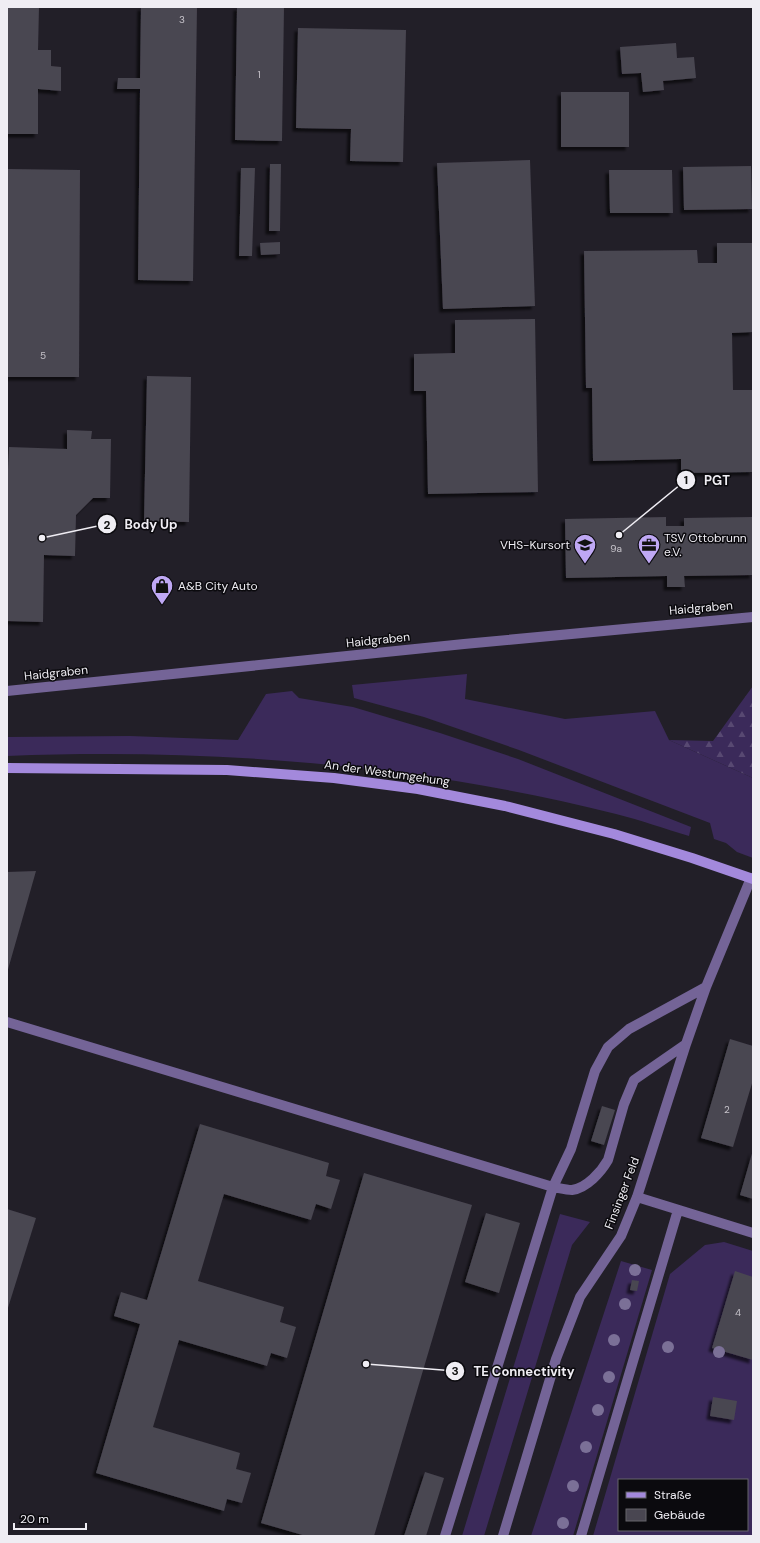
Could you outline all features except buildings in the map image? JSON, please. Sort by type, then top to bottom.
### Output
[{"type":"main road","name":"An der Westumgehung","points":[[7,768],[227,770],[334,778],[418,789],[505,806],[614,834],[752,878]]},
{"type":"street","name":"Haidgraben","points":[[7,691],[480,642],[753,616]]},
{"type":"street","name":"Finsinger Feld","points":[[503,1536],[556,1359],[580,1297],[621,1236],[637,1197],[686,1044],[706,987],[752,878]]},
{"type":"street","points":[[445,1536],[553,1188],[571,1149],[595,1071],[608,1047],[629,1029],[706,987]]},
{"type":"street","points":[[7,1022],[553,1188],[572,1190],[587,1183],[603,1168],[608,1160],[624,1104],[634,1080],[686,1044]]},
{"type":"street","points":[[637,1197],[753,1233]]},
{"type":"street","points":[[581,1536],[678,1210]]},
{"type":"green space","points":[[467,674],[465,699],[565,719],[655,711],[669,740],[753,778],[753,858],[737,852],[726,843],[714,839],[710,823],[519,750],[424,717],[354,698],[352,685]]},
{"type":"green space","points":[[753,686],[753,778],[669,740],[713,741]]},
{"type":"green space","points":[[292,691],[299,698],[353,707],[440,733],[518,759],[691,827],[689,836],[625,816],[541,797],[466,783],[314,763],[160,755],[84,754],[7,756],[7,737],[130,736],[238,740],[266,694]]},
{"type":"green space","points":[[560,1214],[590,1222],[572,1245],[484,1536],[462,1536]]},
{"type":"green space","points":[[724,1242],[753,1251],[753,1536],[593,1536],[670,1274],[705,1245]]},
{"type":"green space","points":[[621,1261],[652,1270],[573,1536],[531,1536]]},
{"type":"place","name":"PGT","points":[[619,535]]},
{"type":"place","name":"Body Up","points":[[42,538]]},
{"type":"place","name":"VHS-Kursort","points":[[585,564]]},
{"type":"place","name":"TSV Ottobrunn e.V.","points":[[649,564]]},
{"type":"place","name":"A&B City Auto","points":[[162,606]]},
{"type":"place","name":"TE Connectivity","points":[[366,1364]]}]
